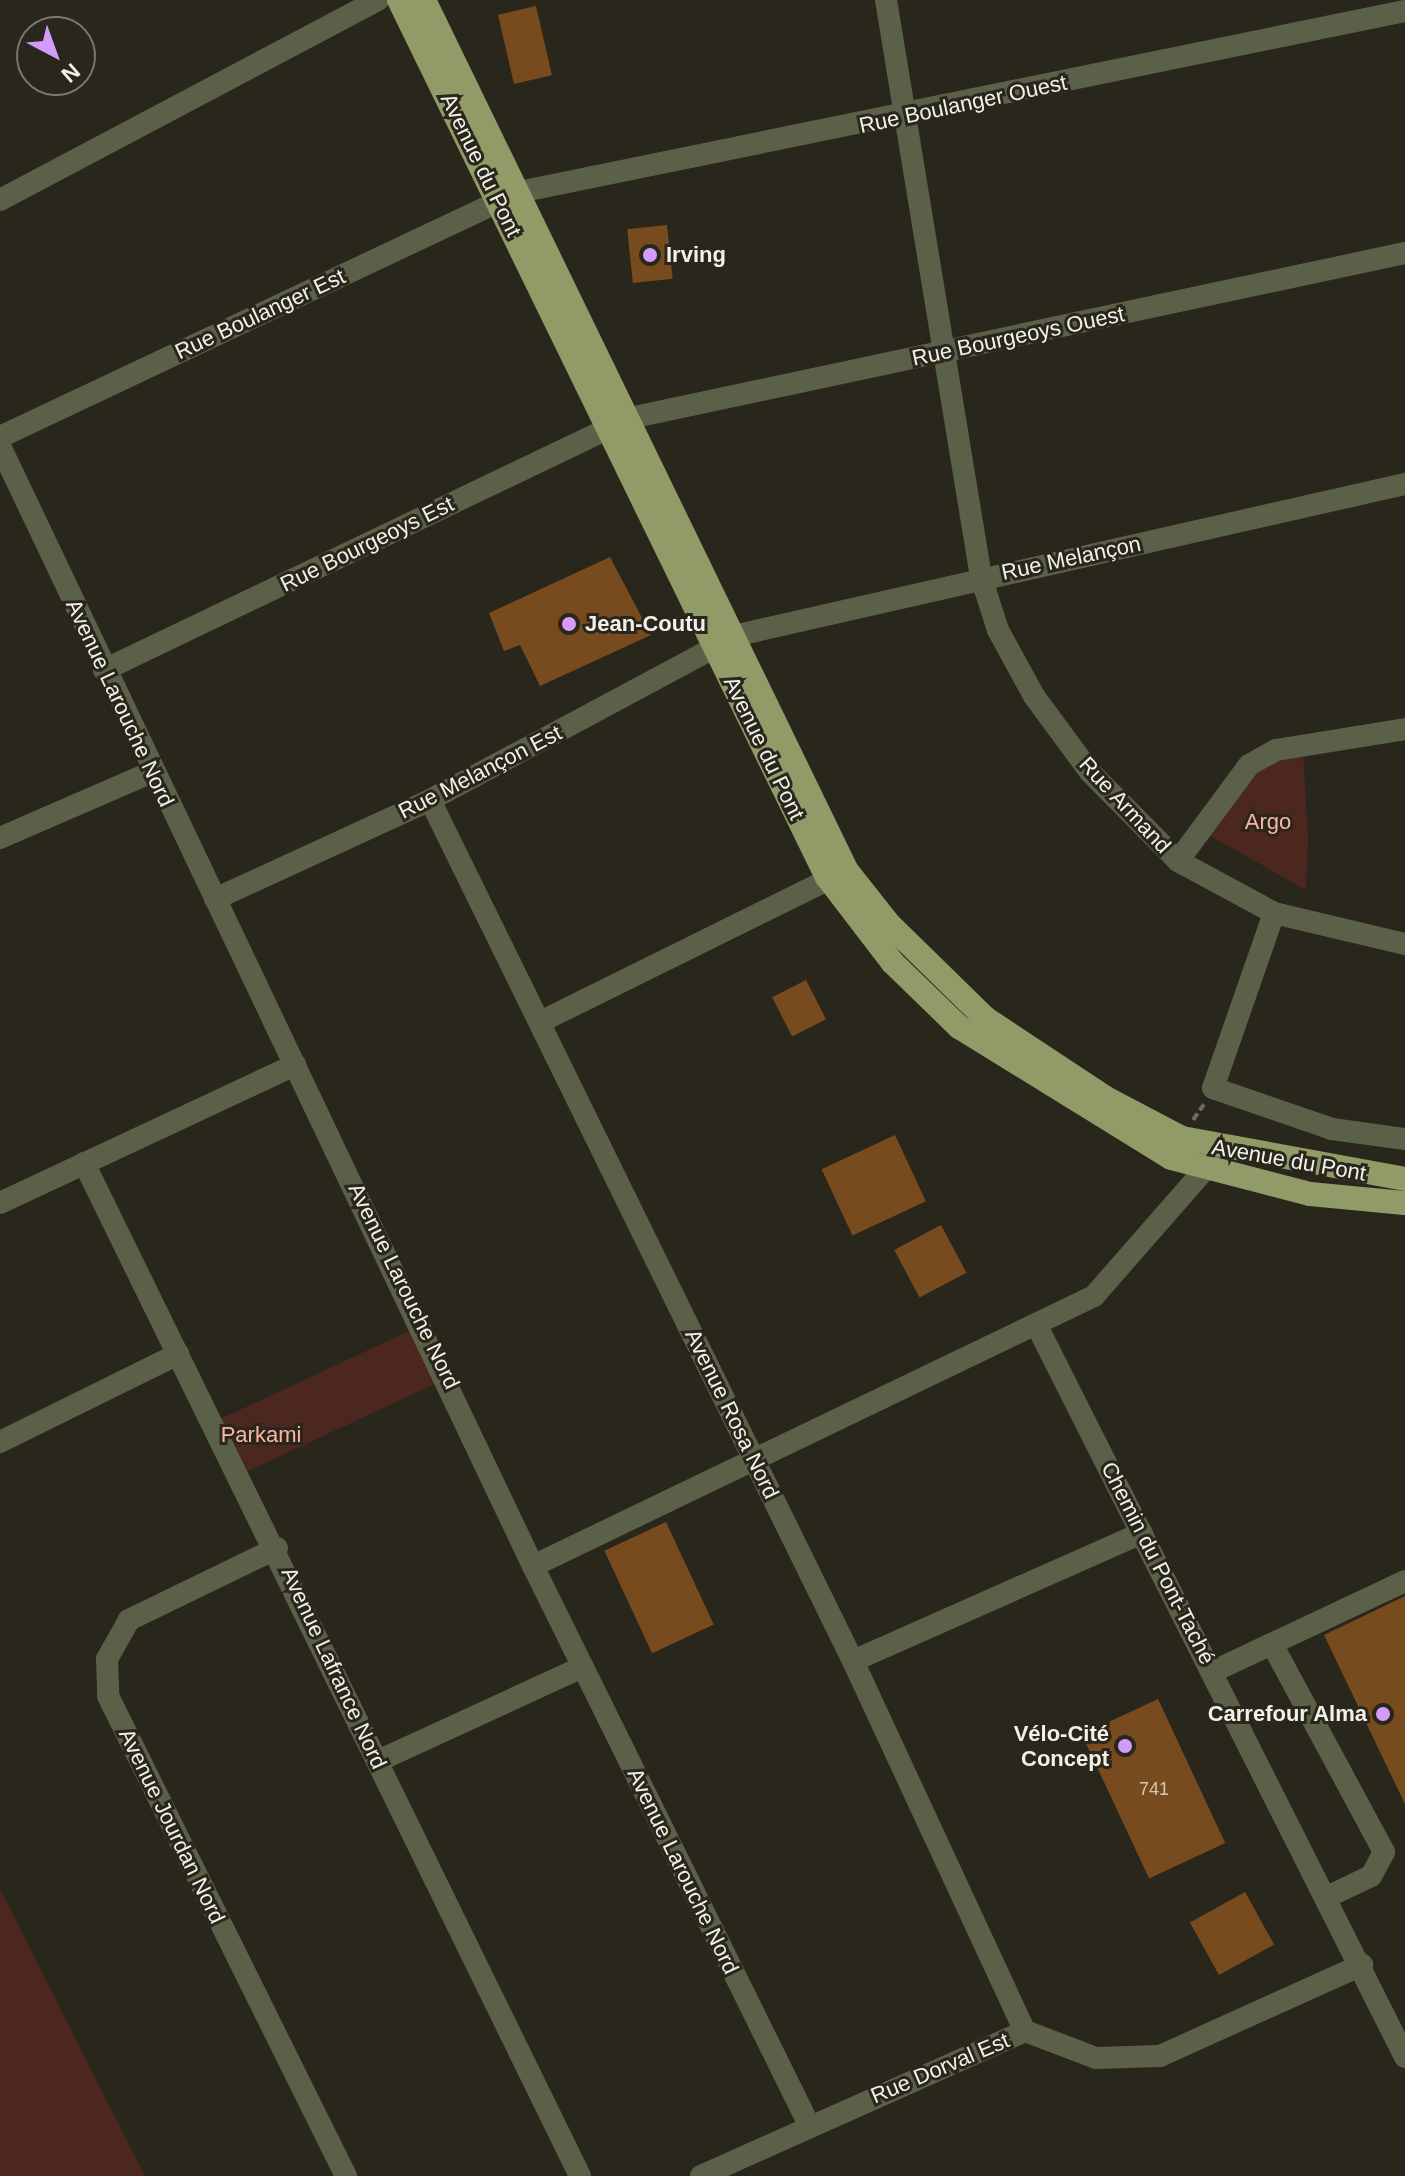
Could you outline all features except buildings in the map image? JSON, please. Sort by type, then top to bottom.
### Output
[{"type":"main road","name":"Avenue du Pont","points":[[399,0],[630,418],[738,635],[837,874],[985,1018],[1106,1098],[1182,1138],[1222,1150],[1405,1179]]},
{"type":"main road","name":"Avenue du Pont","points":[[424,0],[606,429],[714,648],[837,874],[893,963],[959,1027],[1171,1158],[1203,1169],[1310,1194],[1405,1203]]},
{"type":"street","points":[[0,200],[378,0]]},
{"type":"street","name":"Rue Armand","points":[[886,0],[981,577],[998,630],[1034,696],[1090,772],[1178,861],[1274,913],[1405,944]]},
{"type":"street","name":"Rue Boulanger Ouest","points":[[509,196],[1405,11]]},
{"type":"street","name":"Rue Boulanger Est","points":[[0,437],[509,196]]},
{"type":"street","name":"Rue Bourgeoys Ouest","points":[[630,418],[1405,253]]},
{"type":"street","name":"Rue Bourgeoys Est","points":[[104,670],[630,418]]},
{"type":"street","name":"Avenue Larouche Nord","points":[[0,446],[152,772],[533,1566],[809,2125]]},
{"type":"street","name":"Rue Melançon","points":[[738,635],[981,577],[1405,484]]},
{"type":"street","name":"Rue Melançon Est","points":[[215,899],[430,800],[738,635]]},
{"type":"street","points":[[1178,861],[1249,765],[1276,750],[1405,729]]},
{"type":"street","points":[[0,838],[152,772]]},
{"type":"street","name":"Avenue Rosa Nord","points":[[430,800],[542,1021],[853,1661],[1025,2031]]},
{"type":"street","points":[[542,1021],[837,874]]},
{"type":"street","points":[[1274,913],[1213,1088],[1332,1129],[1405,1139]]},
{"type":"street","points":[[0,1203],[295,1065]]},
{"type":"street","points":[[533,1566],[754,1459],[1038,1328],[1094,1296],[1222,1150]]},
{"type":"street","name":"Avenue Lafrance Nord","points":[[84,1163],[277,1548],[580,2176]]},
{"type":"street","name":"Chemin du Pont-Taché","points":[[1038,1328],[1362,1965],[1405,2057]]},
{"type":"street","points":[[0,1442],[178,1354]]},
{"type":"street","points":[[853,1661],[1142,1533]]},
{"type":"street","name":"Avenue Jourdan Nord","points":[[277,1548],[129,1620],[107,1659],[108,1696],[346,2176]]},
{"type":"street","points":[[1212,1672],[1405,1581]]},
{"type":"street","points":[[1272,1644],[1384,1852],[1371,1876],[1327,1897]]},
{"type":"street","points":[[378,1761],[582,1667]]},
{"type":"street","name":"Rue Dorval Est","points":[[704,2175],[809,2125],[1025,2031],[1096,2058],[1160,2056],[1362,1965]]},
{"type":"path","points":[[1182,1138],[1213,1088]]},
{"type":"green space","name":"Argo","points":[[1303,752],[1308,837],[1306,890],[1209,835],[1263,762]]},
{"type":"green space","name":"Parkami","points":[[424,1324],[449,1377],[238,1476],[213,1422]]},
{"type":"green space","points":[[0,1889],[145,2176],[0,2176]]},
{"type":"place","name":"Irving","points":[[650,255]]},
{"type":"place","name":"Jean-Coutu","points":[[569,624]]},
{"type":"place","name":"Carrefour Alma","points":[[1383,1714]]},
{"type":"place","name":"Vélo-Cité Concept","points":[[1125,1746]]}]
